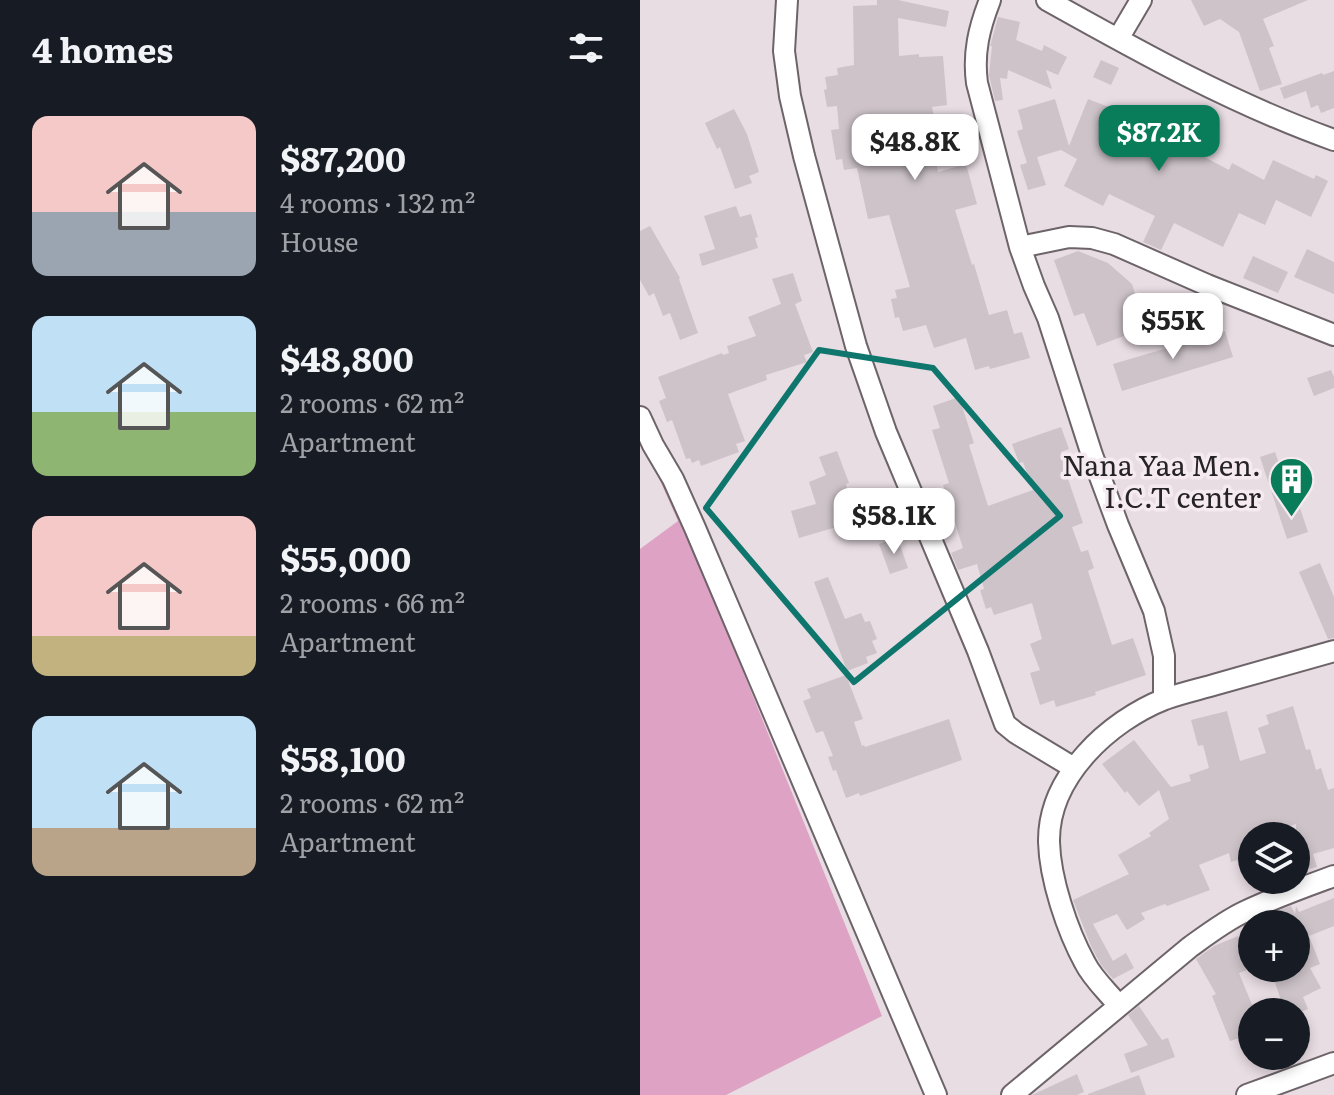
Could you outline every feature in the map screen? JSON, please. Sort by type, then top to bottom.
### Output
[{"type":"street","points":[[787,0],[784,51],[790,96],[856,346],[886,432],[978,651],[1005,724],[1074,768]]},
{"type":"street","points":[[990,0],[976,43],[977,83],[1020,247],[1052,330],[1092,455],[1154,611],[1164,656],[1164,699]]},
{"type":"street","points":[[1047,0],[1220,92],[1286,123],[1334,140]]},
{"type":"street","points":[[1118,39],[1141,0]]},
{"type":"street","points":[[1020,247],[1069,237],[1103,241],[1334,335]]},
{"type":"street","points":[[640,417],[695,528],[936,1095]]},
{"type":"street","points":[[1119,1006],[1086,966],[1066,921],[1053,871],[1049,841],[1054,808],[1074,768],[1094,744],[1124,720],[1164,699],[1334,651]]},
{"type":"street","points":[[1012,1095],[1190,947],[1242,913],[1334,876]]},
{"type":"street","points":[[1253,1094],[1334,1063]]},
{"type":"highlighted area","points":[[819,350],[933,368],[1060,516],[854,682],[706,508]]},
{"type":"shaded area","points":[[640,429],[694,550],[882,1016],[726,1095],[640,1095],[640,549],[678,521]]},
{"type":"building","points":[[877,0],[898,0],[949,11],[946,27],[898,18],[899,56],[943,56],[947,105],[932,107],[937,134],[932,135],[938,172],[966,164],[977,204],[955,210],[972,265],[989,315],[1007,310],[1014,334],[1022,332],[1030,358],[975,370],[966,338],[934,348],[926,325],[903,331],[899,317],[895,318],[891,299],[897,298],[895,290],[910,287],[889,215],[868,219],[857,168],[844,170],[842,159],[836,160],[831,130],[839,129],[837,106],[827,107],[824,90],[827,89],[825,77],[838,75],[837,68],[854,65],[853,6],[877,5]]},
{"type":"building","points":[[1191,0],[1308,0],[1263,19],[1274,46],[1269,48],[1282,84],[1260,91],[1239,32],[1220,19],[1204,26]]},
{"type":"building","points":[[998,17],[1020,22],[1016,40],[1042,51],[1044,45],[1067,57],[1058,75],[1046,70],[1052,89],[1008,70],[1007,79],[1000,78],[1003,100],[995,101],[989,75],[990,46]]},
{"type":"building","points":[[1101,60],[1119,68],[1111,85],[1093,77]]},
{"type":"building","points":[[1334,71],[1334,108],[1321,113],[1318,105],[1311,108],[1306,91],[1284,99],[1280,88]]},
{"type":"building","points":[[1055,99],[1069,146],[1088,99],[1202,139],[1197,153],[1229,170],[1232,163],[1264,180],[1273,160],[1314,179],[1316,175],[1328,181],[1311,217],[1276,200],[1265,225],[1239,213],[1223,247],[1174,223],[1161,250],[1143,242],[1155,216],[1109,194],[1103,206],[1064,186],[1077,159],[1061,150],[1037,157],[1046,185],[1028,190],[1020,165],[1027,163],[1017,131],[1023,129],[1018,110]]},
{"type":"building","points":[[734,109],[747,134],[759,172],[749,176],[752,183],[735,189],[720,147],[717,149],[705,123]]},
{"type":"building","points":[[736,206],[740,217],[751,214],[758,248],[702,266],[699,254],[715,249],[704,216]]},
{"type":"building","points":[[650,226],[680,278],[698,333],[680,340],[670,313],[663,316],[654,293],[649,296],[640,280],[640,231]]},
{"type":"building","points":[[1307,249],[1334,262],[1334,294],[1294,277]]},
{"type":"building","points":[[1078,251],[1108,263],[1132,284],[1135,294],[1127,297],[1140,330],[1097,346],[1084,313],[1074,316],[1054,260]]},
{"type":"building","points":[[1253,256],[1288,272],[1278,293],[1243,278]]},
{"type":"building","points":[[793,273],[802,301],[795,304],[813,352],[804,355],[807,362],[766,375],[767,380],[728,394],[745,441],[736,444],[739,452],[701,466],[699,460],[692,463],[690,458],[686,459],[672,420],[667,422],[659,401],[666,398],[658,377],[729,353],[727,346],[756,336],[748,317],[781,304],[772,279]]},
{"type":"building","points":[[1225,331],[1233,357],[1122,391],[1113,364]]},
{"type":"building","points":[[1331,370],[1334,388],[1314,396],[1307,378]]},
{"type":"building","points":[[959,397],[974,443],[969,445],[988,506],[1033,490],[1023,462],[1019,463],[1012,444],[1061,427],[1069,449],[1061,452],[1065,470],[1083,523],[1072,527],[1081,552],[1088,550],[1094,568],[1088,571],[1112,645],[1133,638],[1146,675],[1056,707],[1054,700],[1040,705],[1030,673],[1040,670],[1030,644],[1042,639],[1032,603],[994,615],[991,607],[986,609],[977,564],[958,570],[951,553],[963,548],[943,485],[949,483],[932,430],[940,428],[933,406]]},
{"type":"building","points":[[837,451],[849,483],[846,484],[857,521],[799,538],[791,511],[816,504],[809,482],[826,475],[819,457]]},
{"type":"building","points":[[1275,452],[1278,461],[1281,460],[1292,500],[1297,499],[1308,532],[1287,539],[1260,457]]},
{"type":"building","points":[[897,537],[908,568],[890,574],[879,544]]},
{"type":"building","points":[[1320,563],[1334,597],[1334,638],[1328,639],[1299,572]]},
{"type":"building","points":[[828,577],[845,619],[861,613],[865,622],[870,621],[877,639],[872,641],[877,653],[866,657],[868,663],[847,671],[814,582]]},
{"type":"building","points":[[846,675],[863,719],[854,722],[862,746],[949,719],[962,760],[860,796],[859,793],[846,798],[828,757],[833,756],[823,731],[816,733],[803,701],[811,698],[807,689]]},
{"type":"building","points":[[1293,706],[1306,750],[1310,749],[1316,770],[1321,768],[1328,790],[1334,788],[1334,848],[1313,854],[1317,867],[1310,869],[1310,822],[1238,822],[1238,863],[1237,860],[1231,862],[1229,853],[1199,865],[1210,890],[1141,913],[1145,919],[1127,930],[1117,914],[1093,924],[1113,961],[1126,953],[1134,968],[1113,979],[1091,946],[1073,900],[1129,874],[1118,855],[1151,836],[1149,833],[1169,819],[1159,790],[1139,806],[1102,764],[1134,740],[1171,787],[1191,781],[1189,775],[1209,768],[1203,745],[1198,746],[1191,720],[1227,711],[1240,761],[1266,753],[1258,728],[1269,724],[1266,715]]},
{"type":"building","points":[[1334,898],[1334,926],[1310,936],[1310,910],[1304,910]]},
{"type":"building","points":[[1238,936],[1238,982],[1243,982],[1249,998],[1238,998],[1238,1038],[1230,1041],[1212,996],[1216,994],[1196,959],[1214,946]]},
{"type":"building","points":[[1310,939],[1320,964],[1310,968]]},
{"type":"building","points":[[1310,968],[1321,988],[1303,998],[1280,998],[1275,982],[1310,982]]},
{"type":"building","points":[[1139,1006],[1162,1040],[1168,1038],[1175,1057],[1131,1073],[1124,1054],[1148,1045],[1128,1015]]},
{"type":"building","points":[[1077,1074],[1084,1092],[1077,1095],[1032,1095]]},
{"type":"building","points":[[1139,1075],[1146,1095],[1088,1095],[1088,1094]]},
{"type":"place","name":"Nana Yaa Men. I.C.T center","points":[[1292,519]]}]
